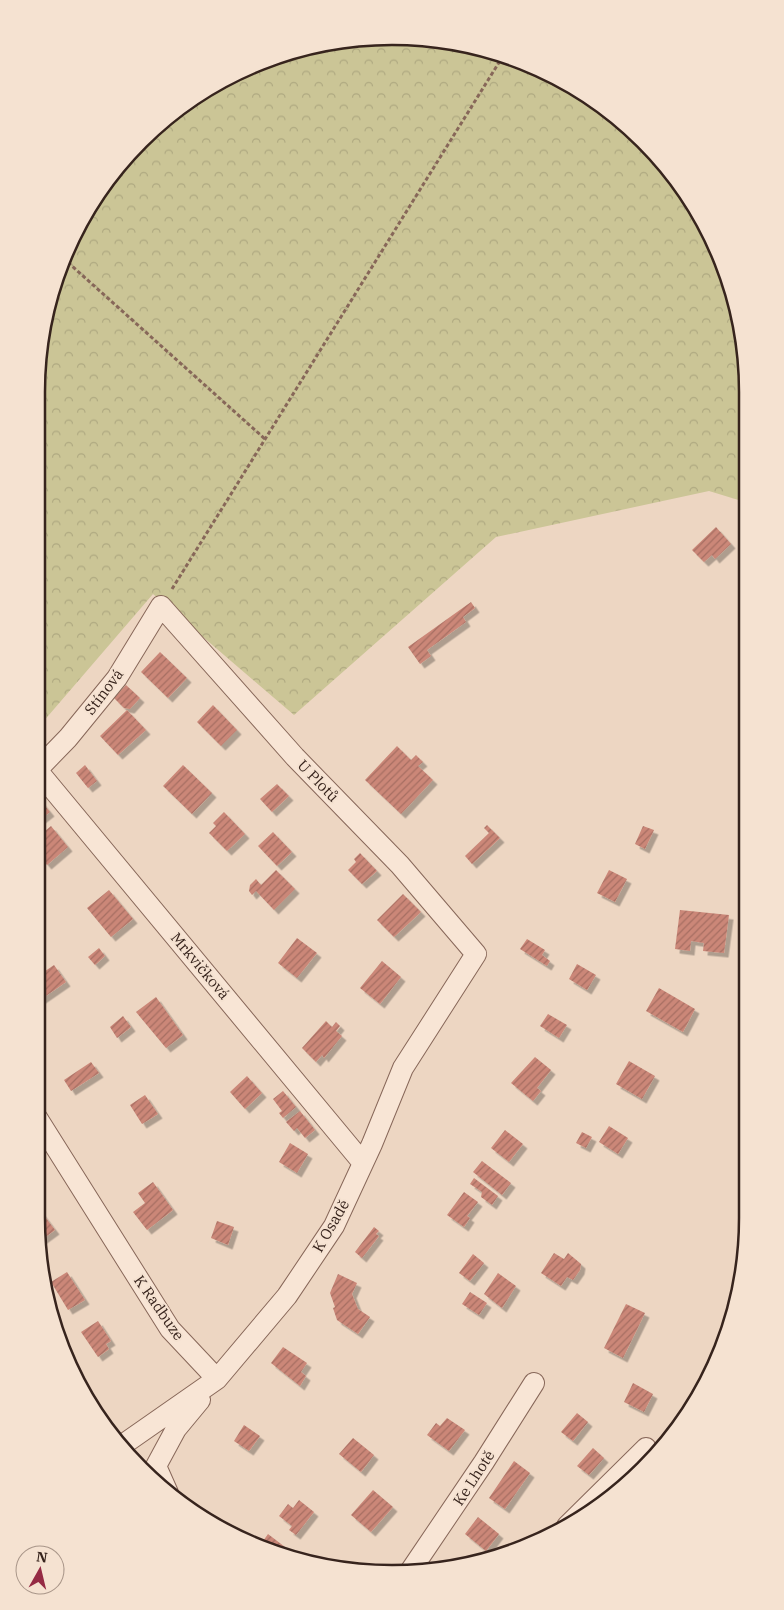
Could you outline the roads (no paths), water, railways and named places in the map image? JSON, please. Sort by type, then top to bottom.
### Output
[{"type":"street","name":"Stínová","points":[[45,762],[68,738],[117,678],[161,606]]},
{"type":"street","name":"U Plotů","points":[[161,606],[296,757],[400,866],[476,954]]},
{"type":"street","name":"Mrkvičková","points":[[45,780],[363,1162]]},
{"type":"street","name":"K Osadě","points":[[127,1442],[217,1380],[287,1296],[334,1226],[403,1068],[476,954]]},
{"type":"street","name":"K Radbuze","points":[[45,1130],[170,1329],[217,1380]]},
{"type":"street","points":[[161,1477],[156,1466],[176,1429],[217,1380]]},
{"type":"street","name":"Ke Lhotě","points":[[414,1564],[484,1462],[534,1383]]},
{"type":"street","points":[[591,1502],[646,1448]]}]
